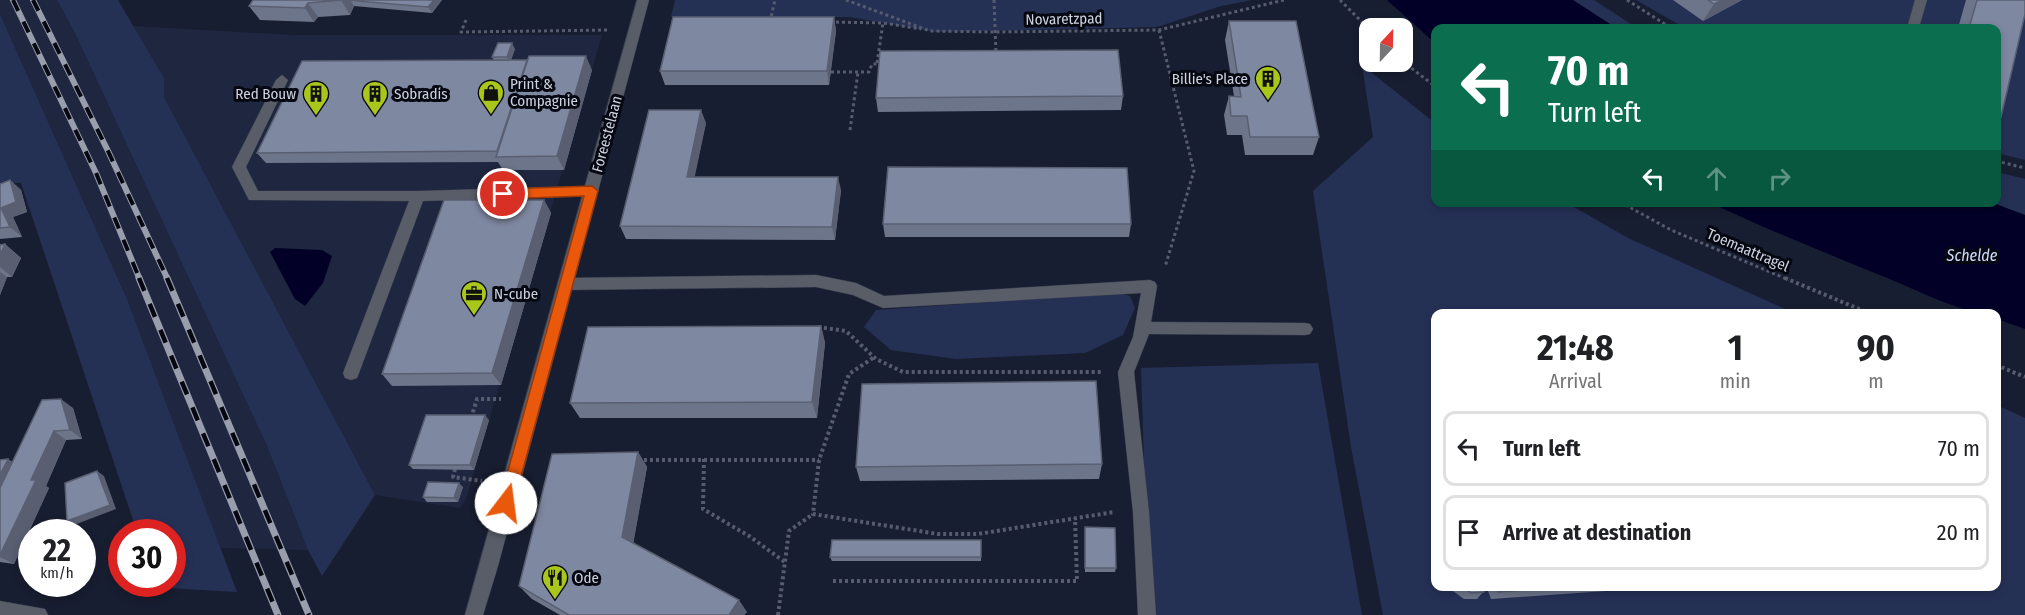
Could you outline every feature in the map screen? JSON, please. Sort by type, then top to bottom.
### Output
[{"type":"street","name":"Foreestelaan","points":[[474,615],[643,0]]},
{"type":"street","points":[[1914,24],[1921,0]]},
{"type":"street","points":[[282,80],[239,167],[254,196],[418,196],[592,191]]},
{"type":"street","points":[[351,373],[418,196]]},
{"type":"street","points":[[565,284],[816,281],[856,289],[883,302],[1150,286],[1142,328],[1126,372],[1141,512],[1147,615]]},
{"type":"street","points":[[1142,328],[1305,329]]},
{"type":"street","points":[[0,610],[39,615]]},
{"type":"path","points":[[770,22],[775,0]]},
{"type":"path","name":"Novaretzpad","points":[[846,0],[857,2],[930,31],[994,32],[1159,30],[1284,0]]},
{"type":"path","points":[[994,0],[997,62]]},
{"type":"path","points":[[1340,0],[1359,19]]},
{"type":"path","points":[[1627,0],[1665,24]]},
{"type":"path","points":[[466,20],[461,32],[610,30]]},
{"type":"path","points":[[759,22],[781,22]]},
{"type":"path","points":[[826,22],[883,22],[930,31]]},
{"type":"path","points":[[877,64],[883,22]]},
{"type":"path","points":[[1150,286],[1162,276],[1194,171],[1159,30]]},
{"type":"path","points":[[831,72],[869,72],[872,64],[889,63]]},
{"type":"path","points":[[1413,69],[1431,83]]},
{"type":"path","points":[[850,130],[858,72]]},
{"type":"path","points":[[2001,162],[2025,168]]},
{"type":"path","name":"Toemaattragel","points":[[1629,207],[1671,230],[1859,309]]},
{"type":"path","points":[[817,327],[841,327],[858,339],[873,358],[903,372],[1126,372]]},
{"type":"path","points":[[813,514],[819,460],[849,374],[873,358]]},
{"type":"path","points":[[2001,367],[2025,377]]},
{"type":"path","points":[[471,420],[477,399],[501,399]]},
{"type":"path","points":[[704,459],[703,509],[749,536],[785,562]]},
{"type":"path","points":[[634,460],[819,460]]},
{"type":"path","points":[[455,469],[453,477],[512,483]]},
{"type":"path","points":[[778,615],[789,531],[813,514],[938,534],[978,534],[1104,513],[1141,512]]},
{"type":"path","points":[[833,581],[1077,581],[1075,518]]},
{"type":"shaded area","points":[[0,0],[57,0],[74,31],[267,446],[308,550],[220,548],[127,299],[0,14]]},
{"type":"shaded area","points":[[57,0],[118,0],[164,78],[164,97],[375,495],[322,576],[308,550],[267,446],[74,31]]},
{"type":"shaded area","points":[[675,0],[1252,0],[1221,6],[1157,27],[935,32],[850,17],[671,17]]},
{"type":"shaded area","points":[[1573,0],[1594,0],[1631,24],[1610,24]]},
{"type":"shaded area","points":[[1636,0],[2025,0],[2025,160],[2001,154],[2001,24],[1678,24]]},
{"type":"shaded area","points":[[0,14],[127,299],[237,592],[186,589],[186,519],[133,519],[21,183],[0,183]]},
{"type":"shaded area","points":[[133,26],[294,35],[602,35],[466,499],[460,508],[375,495],[164,97],[164,78]]},
{"type":"shaded area","points":[[1363,72],[1371,72],[1431,120],[1431,207],[1574,207],[1628,238],[1785,309],[1431,309],[1431,591],[2001,591],[2001,407],[2025,418],[2025,615],[1383,615],[1351,447],[1313,191],[1373,137]]},
{"type":"shaded area","points":[[2001,173],[2025,179],[2025,215],[2001,206]]},
{"type":"shaded area","points":[[1118,293],[1130,296],[1135,308],[1123,335],[1085,353],[956,359],[891,350],[864,327],[876,310]]},
{"type":"shaded area","points":[[1318,363],[1362,615],[1149,615],[1141,368]]},
{"type":"water","points":[[1387,0],[1573,0],[1610,24],[1431,24],[1431,39],[1413,23],[1413,18],[1407,18]]},
{"type":"water","name":"Schelde","points":[[2001,206],[2025,215],[2025,329],[2001,320],[2001,309],[1964,309],[1943,302],[1720,207]]},
{"type":"water","points":[[275,248],[322,250],[332,256],[323,283],[305,306],[295,299],[270,252]]},
{"type":"building","points":[[253,0],[341,0],[308,3],[305,8],[249,6]]},
{"type":"building","points":[[358,0],[434,0],[428,7]]},
{"type":"building","points":[[1708,0],[1722,0],[1714,4]]},
{"type":"building","points":[[1977,0],[2025,0],[2025,14],[2001,117],[2001,24],[1970,24]]},
{"type":"building","points":[[673,17],[834,17],[827,71],[660,71]]},
{"type":"building","name":"Billie's Place","points":[[1229,21],[1296,21],[1319,137],[1250,137],[1247,116],[1231,116],[1229,96],[1241,97]]},
{"type":"building","points":[[498,43],[512,43],[507,57],[492,57]]},
{"type":"building","points":[[1118,50],[1123,96],[876,98],[880,51]]},
{"type":"building","points":[[529,56],[586,56],[557,156],[496,157]]},
{"type":"building","points":[[527,60],[497,151],[257,153],[302,61]]},
{"type":"building","points":[[649,110],[701,110],[687,177],[838,177],[832,227],[620,226]]},
{"type":"building","points":[[888,167],[1127,168],[1131,224],[883,224]]},
{"type":"building","points":[[10,180],[16,202],[1,208],[10,227],[0,228],[0,184]]},
{"type":"building","points":[[444,200],[544,200],[492,373],[382,374]]},
{"type":"building","points":[[5,244],[0,255],[0,245]]},
{"type":"building","points":[[821,326],[812,402],[570,403],[588,327]]},
{"type":"building","points":[[1096,381],[1102,464],[856,467],[862,384]]},
{"type":"building","points":[[61,399],[70,430],[54,431],[31,480],[36,480],[0,555],[0,488],[42,400]]},
{"type":"building","points":[[426,415],[485,415],[470,465],[409,465]]},
{"type":"building","points":[[638,452],[622,537],[739,600],[729,615],[569,615],[519,586],[552,454]]},
{"type":"building","points":[[8,459],[0,475],[0,460]]},
{"type":"building","points":[[97,471],[110,505],[67,519],[65,483]]},
{"type":"building","points":[[428,482],[459,483],[454,498],[423,497]]},
{"type":"building","points":[[1085,527],[1115,528],[1116,568],[1085,568]]},
{"type":"building","points":[[832,540],[981,540],[981,557],[830,557]]},
{"type":"railway","points":[[13,0],[96,173],[140,280]]},
{"type":"railway","points":[[33,0],[108,151],[168,280]]},
{"type":"railway","points":[[139,278],[278,615]]},
{"type":"railway","points":[[167,278],[309,615]]},
{"type":"place","name":"Billie's Place","points":[[1268,102]]},
{"type":"place","name":"Print & Compagnie","points":[[491,116]]},
{"type":"place","name":"Red Bouw","points":[[316,117]]},
{"type":"place","name":"Sobradis","points":[[375,117]]},
{"type":"place","name":"N-cube","points":[[474,317]]},
{"type":"place","name":"Ode","points":[[555,601]]},
{"type":"route","points":[[503,194],[592,191],[506,503]]}]
